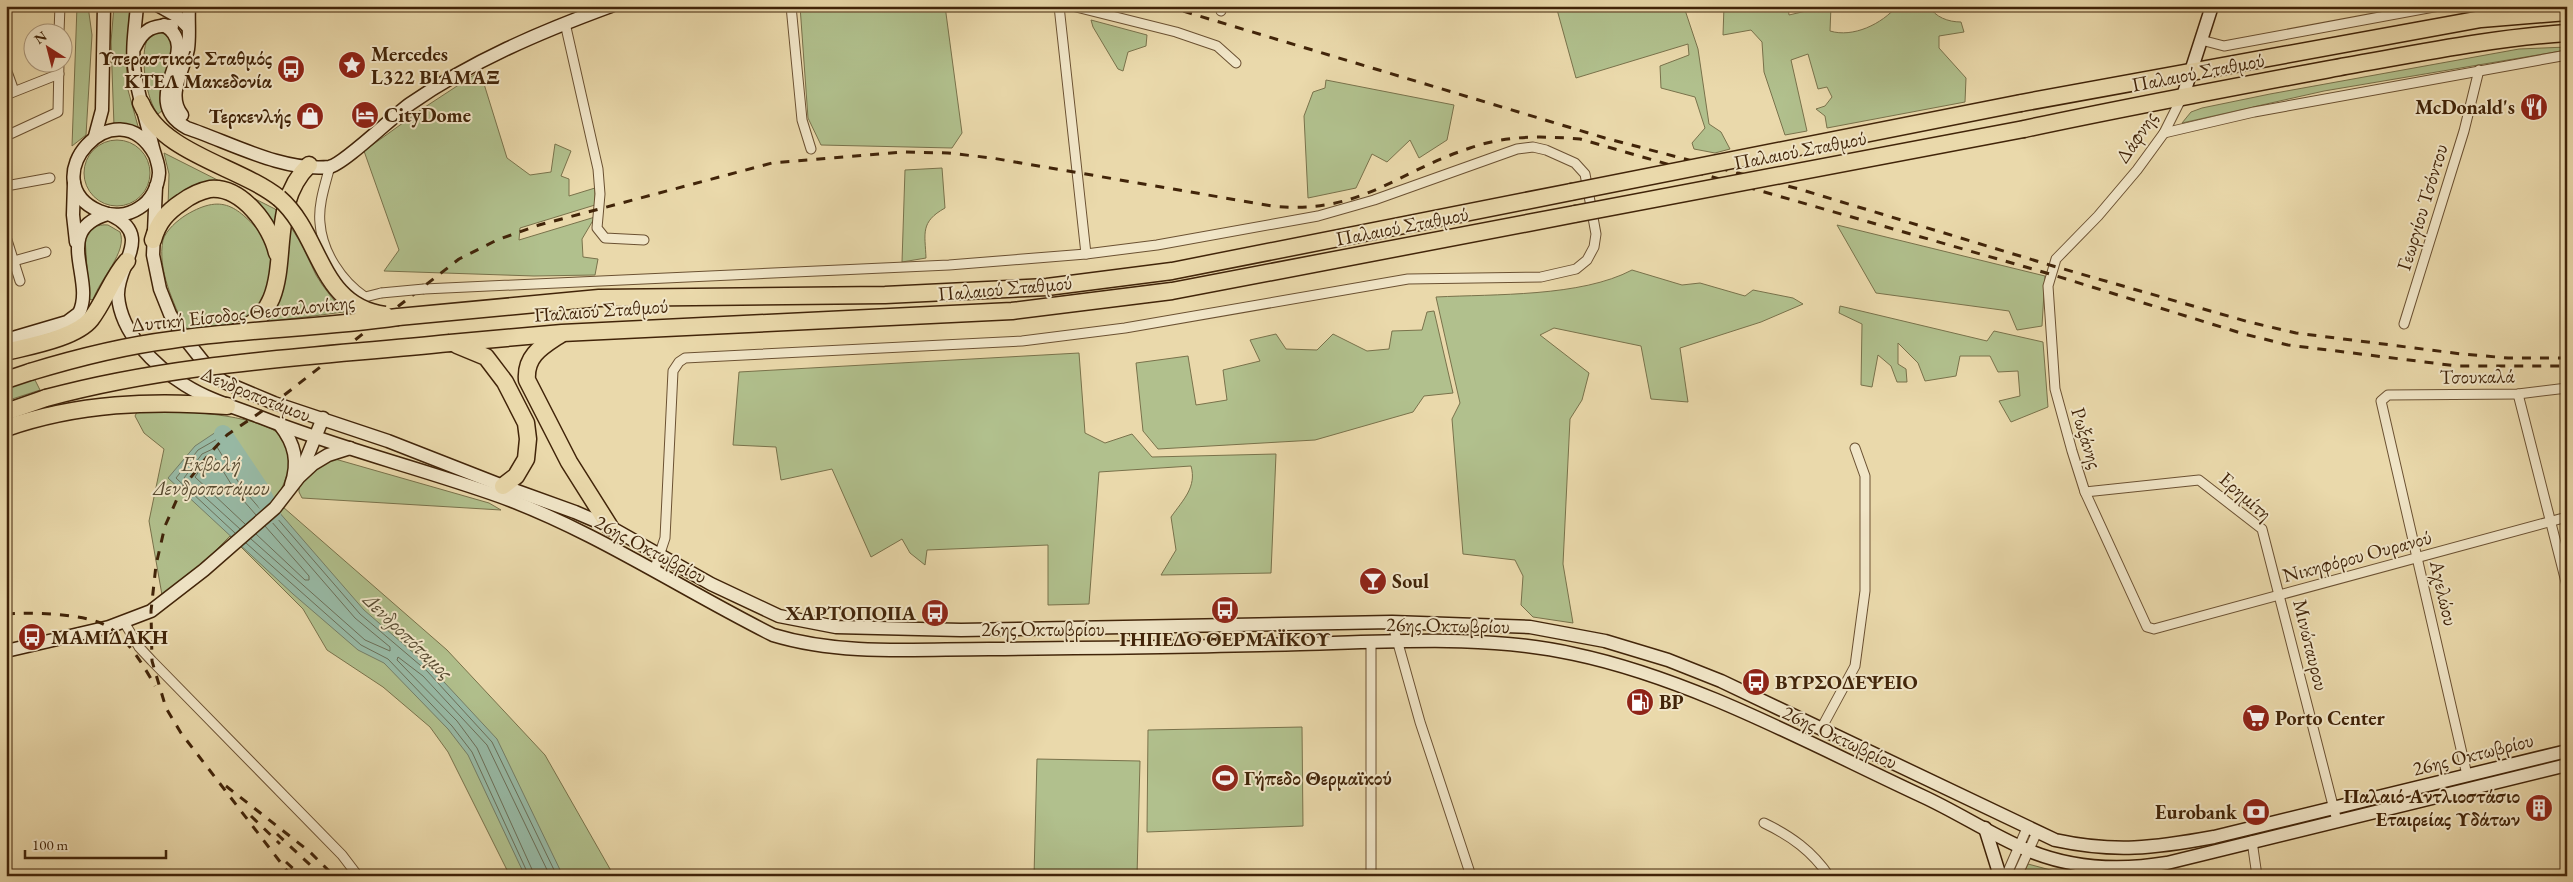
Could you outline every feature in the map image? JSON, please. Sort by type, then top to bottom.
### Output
[{"type":"highway","name":"Παλαιού Σταθμού","points":[[398,317],[599,298],[885,295],[1047,287],[1172,271],[2021,103],[2481,19],[2567,12]]},
{"type":"highway","name":"Παλαιού Σταθμού","points":[[6,412],[46,398],[139,376],[234,365],[562,333],[1012,311],[1172,291],[2024,129],[2183,96],[2444,48],[2528,36],[2567,33]]},
{"type":"highway","points":[[142,104],[152,123],[181,145],[257,184],[279,198],[301,224],[329,278],[340,294],[362,310],[398,317]]},
{"type":"highway","points":[[144,137],[181,145]]},
{"type":"highway","points":[[236,332],[247,328],[264,315],[276,288],[286,202],[295,181],[309,166]]},
{"type":"highway","points":[[153,240],[160,221],[175,207],[202,192],[222,190],[246,204],[263,222],[272,238],[279,265]]},
{"type":"highway","points":[[7,341],[71,333],[86,325],[95,313],[115,276],[127,261]]},
{"type":"highway","name":"Δυτική Είσοδος Θεσσαλονίκης","points":[[6,380],[122,348],[236,332],[350,324],[398,317]]},
{"type":"highway","points":[[562,333],[534,353],[528,366],[528,380],[569,462],[610,527]]},
{"type":"highway","points":[[450,343],[469,348],[486,357],[505,382],[526,423],[528,439],[526,459],[516,476],[503,486]]},
{"type":"highway","points":[[6,428],[75,409],[133,403],[227,406]]},
{"type":"main road","points":[[99,6],[102,21]]},
{"type":"main road","points":[[7,341],[67,322],[79,313],[82,298],[78,252],[72,215],[78,156],[85,145],[95,136],[100,125],[104,6]]},
{"type":"main road","name":"Δενδροποτάμου","points":[[137,6],[133,52],[142,104],[144,137],[155,155],[159,171],[156,186],[153,240],[156,272],[167,308],[182,335],[213,374],[236,389],[323,418]]},
{"type":"main road","points":[[134,35],[147,6]]},
{"type":"main road","points":[[159,6],[177,16],[188,27]]},
{"type":"main road","points":[[190,6],[188,48],[177,86],[176,101],[178,108],[185,118],[206,133]]},
{"type":"main road","points":[[164,25],[176,34],[179,44],[167,88],[169,109],[183,125],[268,157],[309,166],[330,166],[343,160],[394,115],[453,77],[510,46],[611,6]]},
{"type":"main road","name":"Δάφνης","points":[[2183,96],[2212,6]]},
{"type":"main road","points":[[133,52],[143,33],[154,27],[164,25],[188,27]]},
{"type":"main road","points":[[95,136],[116,131],[144,137]]},
{"type":"main road","points":[[75,179],[84,200],[93,208],[109,214],[124,224],[131,234],[132,247],[127,261]]},
{"type":"main road","points":[[78,252],[84,228],[94,219],[109,214],[125,214],[139,209],[152,196],[156,186]]},
{"type":"main road","name":"Δενδροποτάμου","points":[[127,261],[119,280],[118,296],[122,318],[128,329],[149,354],[179,381],[227,406],[316,437]]},
{"type":"main road","points":[[6,651],[124,622],[151,611],[166,601],[275,508],[289,492],[299,477],[323,418]]},
{"type":"main road","name":"26ης Οκτωβρίου","points":[[323,418],[503,486],[546,500],[610,527],[758,608],[799,622],[836,627],[961,630],[1392,622],[1530,626],[1605,641],[1668,660],[1721,681],[1822,727],[2032,830],[2055,840],[2087,847],[2136,849],[2214,837],[2567,751]]},
{"type":"main road","points":[[280,425],[294,446],[294,476],[289,492]]},
{"type":"main road","name":"26ης Οκτωβρίου","points":[[316,437],[425,471],[522,506],[566,525],[773,635],[798,643],[823,647],[980,649],[1398,641],[1510,644],[1570,653],[1613,663],[1714,700],[1947,808],[2023,848],[2068,862],[2111,869],[2135,868],[2167,862],[2567,765]]},
{"type":"main road","points":[[299,477],[320,458],[350,448]]},
{"type":"main road","points":[[1985,828],[2000,876]]},
{"type":"street","points":[[59,22],[60,6]]},
{"type":"street","points":[[791,6],[802,120],[811,149]]},
{"type":"street","points":[[1059,6],[1086,254]]},
{"type":"street","points":[[1072,6],[1176,32],[1200,40],[1222,49],[1236,63]]},
{"type":"street","points":[[2201,40],[2224,46],[2439,6]]},
{"type":"street","points":[[565,23],[598,170],[600,194],[597,228],[605,238],[644,240]]},
{"type":"street","points":[[2164,133],[2254,112],[2567,55]]},
{"type":"street","points":[[6,69],[10,93],[59,74],[58,112],[6,136]]},
{"type":"street","name":"Γεωργίου Τσόντου","points":[[2404,324],[2464,131],[2479,70]]},
{"type":"street","name":"Δάφνης","points":[[2071,244],[2137,170],[2164,133],[2183,96]]},
{"type":"street","points":[[330,166],[322,197],[320,222],[329,254],[353,290],[365,297],[381,293],[424,289],[949,265],[1086,254],[1157,245],[1318,216],[1374,200],[1517,149],[1533,147],[1558,154],[1575,163],[1585,174],[1596,234],[1594,247],[1582,265],[1576,269],[1541,278],[1408,279],[1125,328],[1022,340],[685,358],[679,362],[673,371],[665,538],[661,555],[654,571]]},
{"type":"street","points":[[6,186],[50,178]]},
{"type":"street","points":[[6,237],[20,281]]},
{"type":"street","name":"Ρωξάνης","points":[[2071,244],[2056,260],[2050,274],[2049,322],[2058,405],[2085,492],[2146,625],[2149,628],[2156,628]]},
{"type":"street","points":[[14,261],[46,252]]},
{"type":"street","name":"Τσουκαλά","points":[[2388,395],[2518,394],[2567,388]]},
{"type":"street","points":[[2518,394],[2567,586]]},
{"type":"street","name":"Αχελώου","points":[[2388,395],[2382,398],[2381,404],[2467,775]]},
{"type":"street","points":[[1822,727],[1855,666],[1865,591],[1864,476],[1855,448]]},
{"type":"street","name":"Ερημίτη","points":[[2085,492],[2199,480],[2262,528],[2280,595]]},
{"type":"street","name":"Νικηφόρου Ουρανού","points":[[2156,628],[2567,517]]},
{"type":"street","name":"Μινώταυρου","points":[[2280,595],[2337,821]]},
{"type":"street","points":[[124,622],[135,641],[152,661],[342,855],[358,876]]},
{"type":"street","points":[[1392,622],[1423,731],[1472,876]]},
{"type":"street","points":[[1371,642],[1371,876]]},
{"type":"street","points":[[1764,823],[1789,835],[1806,848],[1829,876]]},
{"type":"street","points":[[2006,876],[2032,830]]},
{"type":"street","points":[[2252,841],[2257,876]]},
{"type":"street","points":[[2017,876],[2023,848]]},
{"type":"street","points":[[2107,876],[2135,868]]},
{"type":"shaded area","points":[[77,6],[88,6],[92,35],[86,135],[72,146]]},
{"type":"shaded area","points":[[114,6],[130,6],[126,61],[128,90],[139,130],[114,126],[111,42]]},
{"type":"shaded area","points":[[800,6],[945,6],[962,133],[952,148],[821,145],[808,118]]},
{"type":"shaded area","points":[[1556,6],[1708,6],[1685,10],[1698,49],[1709,124],[1721,132],[1730,149],[1715,153],[1694,149],[1692,143],[1705,128],[1695,97],[1661,88],[1660,66],[1689,55],[1688,44],[1576,78]]},
{"type":"shaded area","points":[[1724,6],[1788,6],[1789,15],[1806,11],[1807,6],[1831,6],[1830,31],[1848,33],[1875,24],[1891,13],[1897,6],[1929,6],[1942,18],[1961,22],[1964,32],[1939,36],[1939,48],[1966,78],[1965,102],[1827,128],[1825,116],[1816,109],[1825,106],[1832,97],[1827,87],[1818,89],[1808,54],[1791,60],[1807,131],[1785,135],[1764,72],[1762,42],[1751,30],[1723,35]]},
{"type":"shaded area","points":[[1091,20],[1147,35],[1146,46],[1128,52],[1123,71],[1118,69],[1093,27]]},
{"type":"shaded area","points":[[159,32],[167,36],[172,48],[169,64],[160,90],[163,110],[158,114],[147,88],[144,55],[148,38]]},
{"type":"shaded area","points":[[2567,47],[2567,50],[2324,91],[2182,123],[2191,112],[2202,108],[2270,94],[2519,49]]},
{"type":"shaded area","points":[[480,71],[507,158],[530,175],[551,172],[555,144],[571,151],[561,176],[569,179],[569,196],[595,188],[595,205],[520,228],[519,240],[595,217],[582,239],[583,257],[598,259],[595,275],[534,276],[384,271],[399,250],[364,151],[425,107]]},
{"type":"shaded area","points":[[1326,80],[1454,105],[1447,140],[1419,158],[1410,140],[1387,162],[1372,154],[1356,188],[1308,198],[1304,116],[1313,92],[1325,88]]},
{"type":"shaded area","points":[[117,140],[130,143],[140,150],[147,160],[150,173],[147,186],[140,196],[130,203],[117,206],[104,203],[94,196],[87,186],[84,173],[87,160],[94,150],[104,143]]},
{"type":"shaded area","points":[[164,153],[275,209],[289,224],[319,280],[344,312],[236,326],[185,329],[168,286],[162,263],[163,240],[173,226],[186,215],[200,208],[222,204],[240,212],[267,239],[278,235],[225,187],[168,208],[169,174]]},
{"type":"shaded area","points":[[942,168],[945,208],[931,218],[928,223],[925,235],[926,258],[902,262],[905,170]]},
{"type":"shaded area","points":[[108,225],[120,232],[120,248],[93,300],[89,299],[85,237],[95,227]]},
{"type":"shaded area","points":[[1837,225],[2045,276],[2042,326],[2017,330],[2009,311],[1876,293]]},
{"type":"shaded area","points":[[1632,270],[1682,285],[1700,283],[1745,296],[1753,290],[1793,298],[1803,304],[1761,322],[1680,348],[1688,402],[1651,399],[1641,346],[1554,328],[1540,335],[1589,373],[1582,400],[1570,419],[1563,564],[1573,623],[1533,617],[1521,605],[1523,576],[1515,560],[1463,554],[1452,419],[1460,403],[1436,297],[1563,290],[1611,279]]},
{"type":"shaded area","points":[[1840,306],[1987,341],[1994,331],[2043,342],[2048,407],[2011,422],[1999,401],[2020,396],[2018,371],[1998,372],[1990,356],[1960,356],[1956,376],[1925,381],[1918,363],[1898,343],[1898,364],[1906,369],[1907,382],[1897,382],[1891,366],[1878,355],[1872,387],[1861,385],[1862,324],[1839,313]]},
{"type":"shaded area","points":[[1434,311],[1453,393],[1424,396],[1413,412],[1315,440],[1158,449],[1143,431],[1136,363],[1188,356],[1196,405],[1227,400],[1223,370],[1260,361],[1250,340],[1276,334],[1286,349],[1317,350],[1333,334],[1367,351],[1389,349],[1392,331],[1422,330],[1427,312]]},
{"type":"shaded area","points":[[1079,353],[1085,433],[1105,443],[1132,434],[1152,457],[1276,454],[1271,573],[1161,575],[1176,550],[1171,517],[1188,493],[1192,480],[1191,466],[1099,472],[1089,604],[1048,605],[1048,545],[927,550],[925,565],[910,553],[902,539],[871,557],[832,469],[781,480],[776,447],[733,445],[739,372]]},
{"type":"shaded area","points":[[34,378],[40,390],[6,401],[6,388]]},
{"type":"shaded area","points":[[138,410],[214,414],[255,422],[283,437],[288,443],[290,451],[289,468],[283,486],[275,500],[447,650],[545,755],[614,876],[510,876],[448,752],[430,727],[383,687],[327,650],[303,609],[230,536],[203,563],[162,595],[149,521],[164,449],[144,433],[135,416]]},
{"type":"shaded area","points":[[335,459],[489,503],[501,510],[302,498],[299,492],[299,485],[319,464]]},
{"type":"shaded area","name":"Γήπεδο Θερμαϊκού","points":[[1302,727],[1303,826],[1147,832],[1148,730]]},
{"type":"shaded area","points":[[1037,759],[1140,761],[1137,876],[1034,876]]},
{"type":"shaded area","points":[[2028,864],[2073,876],[2022,876]]},
{"type":"water","name":"Εκβολή Δενδροποτάμου","points":[[219,430],[252,481],[364,610],[431,668],[497,739],[563,876],[525,876],[468,755],[448,729],[384,663],[358,650],[293,594],[168,478],[195,446]]},
{"type":"waterway","name":"Δενδροπόταμος","points":[[223,434],[260,489],[272,514]]},
{"type":"railway","points":[[1166,6],[1605,138],[1799,189],[2053,266],[2249,322],[2296,333],[2462,354],[2508,358],[2567,358]]},
{"type":"railway","points":[[291,876],[181,733],[166,708],[152,661],[151,611],[156,565],[165,526],[181,490],[227,435],[274,403],[459,259],[497,240],[539,225],[772,163],[904,152],[948,153],[992,158],[1272,206],[1303,207],[1329,204],[1376,190],[1443,158],[1484,144],[1525,138],[1580,139],[2050,274],[2244,334],[2288,345],[2457,366],[2567,366]]},
{"type":"railway","points":[[6,614],[30,613],[75,616],[101,623],[124,640],[141,662],[155,686]]},
{"type":"railway","points":[[226,786],[310,852],[334,876]]},
{"type":"railway","points":[[251,816],[280,844]]},
{"type":"railway","points":[[277,834],[322,876]]},
{"type":"railway","points":[[286,862],[301,876]]},
{"type":"place","name":"Mercedes L322 ΒΙΑΜΑΞ","points":[[352,65]]},
{"type":"place","name":"Υπεραστικός Σταθμός ΚΤΕΛ Μακεδονία","points":[[291,69]]},
{"type":"place","name":"McDonald's","points":[[2534,107]]},
{"type":"place","name":"CityDome","points":[[365,115]]},
{"type":"place","name":"Τερκενλής","points":[[310,116]]},
{"type":"place","name":"Soul","points":[[1373,581]]},
{"type":"place","name":"ΓΗΠΕΔΟ ΘΕΡΜΑΪΚΟΥ","points":[[1225,610]]},
{"type":"place","name":"ΧΑΡΤΟΠΟΙΙΑ","points":[[935,613]]},
{"type":"place","name":"ΜΑΜΙΔΑΚΗ","points":[[32,637]]},
{"type":"place","name":"ΒΥΡΣΟΔΕΨΕΙΟ","points":[[1756,682]]},
{"type":"place","name":"BP","points":[[1640,702]]},
{"type":"place","name":"Porto Center","points":[[2256,718]]},
{"type":"place","name":"Γήπεδο Θερμαϊκού","points":[[1225,778]]},
{"type":"place","name":"Παλαιό Αντλιοστάσιο Εταιρείας Υδάτων","points":[[2539,808]]},
{"type":"place","name":"Eurobank","points":[[2256,812]]}]
